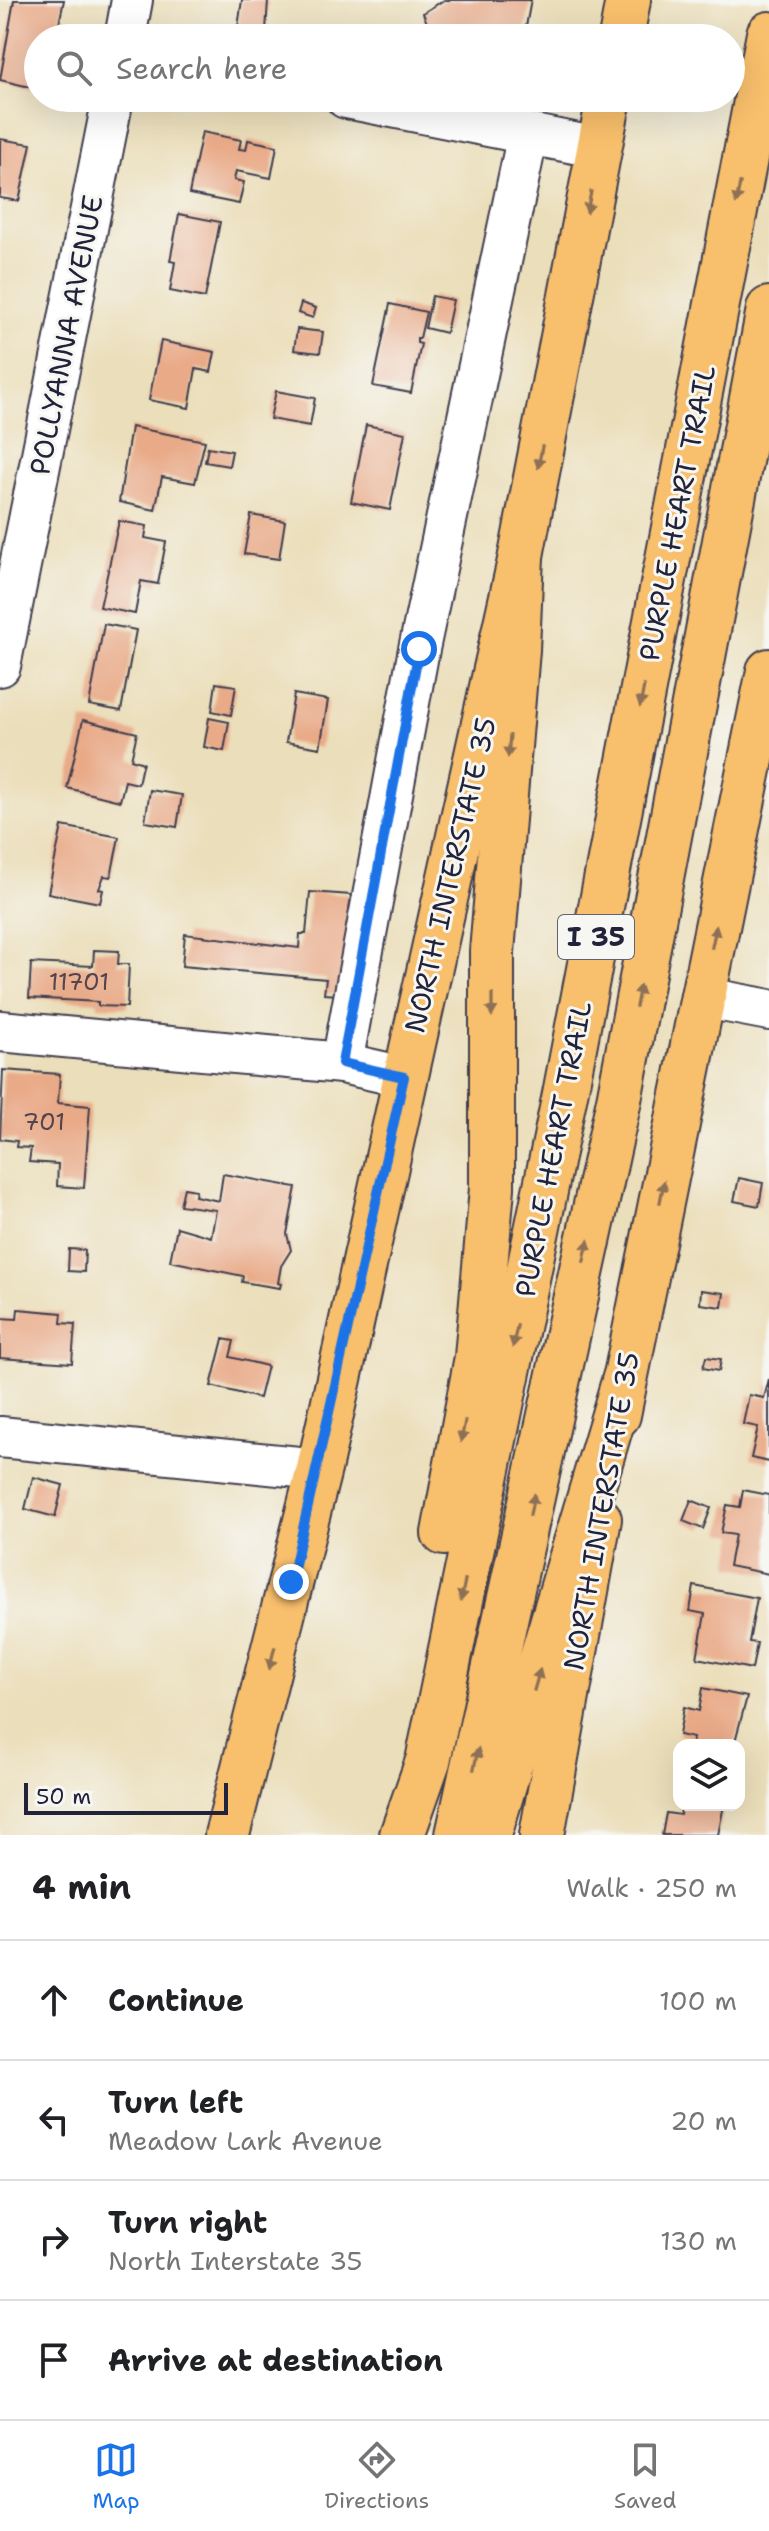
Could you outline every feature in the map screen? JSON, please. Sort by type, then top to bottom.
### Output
[{"type":"main road","points":[[624,24],[628,0]]},
{"type":"main road","name":"PURPLE HEART TRAIL","points":[[402,1835],[428,1761],[565,1094],[769,34]]},
{"type":"main road","name":"NORTH INTERSTATE 35","points":[[227,1835],[319,1469],[521,556],[606,112]]},
{"type":"main road","name":"PURPLE HEART TRAIL","points":[[458,1835],[619,1100],[769,309]]},
{"type":"main road","points":[[387,1835],[477,1357],[492,1188],[492,952],[517,650],[521,556]]},
{"type":"main road","name":"NORTH INTERSTATE 35","points":[[542,1835],[625,1378],[769,671]]},
{"type":"main road","points":[[489,1835],[625,1378]]},
{"type":"street","points":[[128,24],[132,0]]},
{"type":"street","name":"POLLYANNA AVENUE","points":[[0,666],[110,112]]},
{"type":"street","points":[[417,112],[599,148]]},
{"type":"street","points":[[342,1063],[419,649],[528,134]]},
{"type":"street","points":[[701,997],[769,1010]]},
{"type":"street","points":[[0,1031],[342,1063],[404,1077]]},
{"type":"street","points":[[0,1437],[319,1469]]},
{"type":"building","points":[[14,0],[64,0],[59,24],[24,24],[24,86],[0,80]]},
{"type":"building","points":[[242,0],[268,0],[266,24],[238,24]]},
{"type":"building","points":[[444,0],[531,0],[526,24],[427,24],[423,13]]},
{"type":"building","points":[[202,132],[241,140],[239,149],[246,150],[248,140],[277,146],[271,178],[236,171],[234,180],[244,182],[239,204],[189,194]]},
{"type":"building","points":[[0,139],[31,144],[19,201],[0,198]]},
{"type":"building","points":[[179,214],[220,222],[205,298],[170,291],[175,262],[170,261]]},
{"type":"building","points":[[432,296],[453,300],[446,333],[425,328]]},
{"type":"building","points":[[301,303],[316,308],[313,318],[298,313]]},
{"type":"building","points":[[390,304],[426,312],[420,338],[417,338],[417,343],[421,344],[411,393],[373,386]]},
{"type":"building","points":[[297,329],[323,332],[320,353],[294,350]]},
{"type":"building","points":[[161,341],[215,352],[211,372],[196,369],[189,408],[149,400]]},
{"type":"building","points":[[276,391],[315,398],[310,426],[270,419]]},
{"type":"building","points":[[366,425],[405,433],[390,510],[351,502]]},
{"type":"building","points":[[131,427],[205,441],[195,483],[162,477],[155,510],[119,502]]},
{"type":"building","points":[[208,447],[232,451],[229,466],[205,462]]},
{"type":"building","points":[[251,515],[285,521],[279,559],[244,554]]},
{"type":"building","points":[[119,521],[147,526],[145,538],[166,542],[158,584],[141,581],[135,614],[100,607]]},
{"type":"building","points":[[104,624],[136,630],[121,711],[89,705]]},
{"type":"building","points":[[216,683],[236,686],[231,715],[212,711]]},
{"type":"building","points":[[294,694],[328,700],[320,748],[286,742]]},
{"type":"building","points":[[209,718],[229,722],[224,751],[204,747]]},
{"type":"building","points":[[83,720],[137,733],[131,759],[143,763],[138,784],[125,781],[120,801],[67,788]]},
{"type":"building","points":[[150,790],[182,795],[177,827],[145,822]]},
{"type":"building","points":[[62,826],[119,837],[111,877],[104,876],[99,889],[103,890],[100,903],[48,893]]},
{"type":"building","points":[[310,892],[351,895],[339,995],[324,994],[326,979],[182,966],[185,934],[299,948],[300,934],[306,934]]},
{"type":"building","points":[[94,950],[119,951],[118,964],[129,964],[127,1007],[29,998],[31,963],[93,966]]},
{"type":"building","points":[[3,1070],[60,1074],[58,1103],[90,1106],[84,1188],[57,1186],[58,1164],[29,1162],[31,1148],[16,1147],[17,1141],[0,1139]]},
{"type":"building","points":[[223,1174],[296,1187],[287,1234],[291,1250],[281,1266],[280,1288],[242,1282],[243,1276],[170,1261],[177,1227],[211,1237],[216,1210],[180,1205],[184,1188],[196,1190],[195,1196],[219,1201]]},
{"type":"building","points":[[739,1178],[763,1183],[759,1206],[734,1201]]},
{"type":"building","points":[[69,1249],[85,1250],[84,1272],[68,1271]]},
{"type":"building","points":[[701,1290],[724,1293],[722,1307],[700,1304]]},
{"type":"building","points":[[18,1309],[62,1313],[61,1323],[75,1324],[72,1363],[0,1358],[0,1318],[17,1319]]},
{"type":"building","points":[[223,1339],[234,1341],[230,1357],[267,1366],[259,1398],[211,1386]]},
{"type":"building","points":[[706,1357],[721,1359],[719,1371],[703,1368]]},
{"type":"building","points":[[769,1379],[769,1462],[751,1458],[758,1427],[743,1424],[749,1395],[764,1398]]},
{"type":"building","points":[[33,1477],[63,1485],[55,1517],[25,1509]]},
{"type":"building","points":[[743,1490],[769,1495],[769,1574],[729,1566],[735,1535],[721,1533],[727,1505],[740,1507]]},
{"type":"building","points":[[691,1500],[711,1508],[703,1529],[683,1521]]},
{"type":"building","points":[[694,1586],[757,1598],[749,1642],[757,1643],[752,1669],[697,1658],[705,1614],[690,1611]]},
{"type":"building","points":[[703,1688],[747,1697],[736,1739],[693,1739],[679,1735],[684,1707],[699,1711]]},
{"type":"building","points":[[681,1811],[723,1811],[718,1835],[662,1835],[666,1813],[680,1815]]},
{"type":"route","points":[[291,1582],[319,1469],[404,1077],[342,1063],[419,649]]}]
